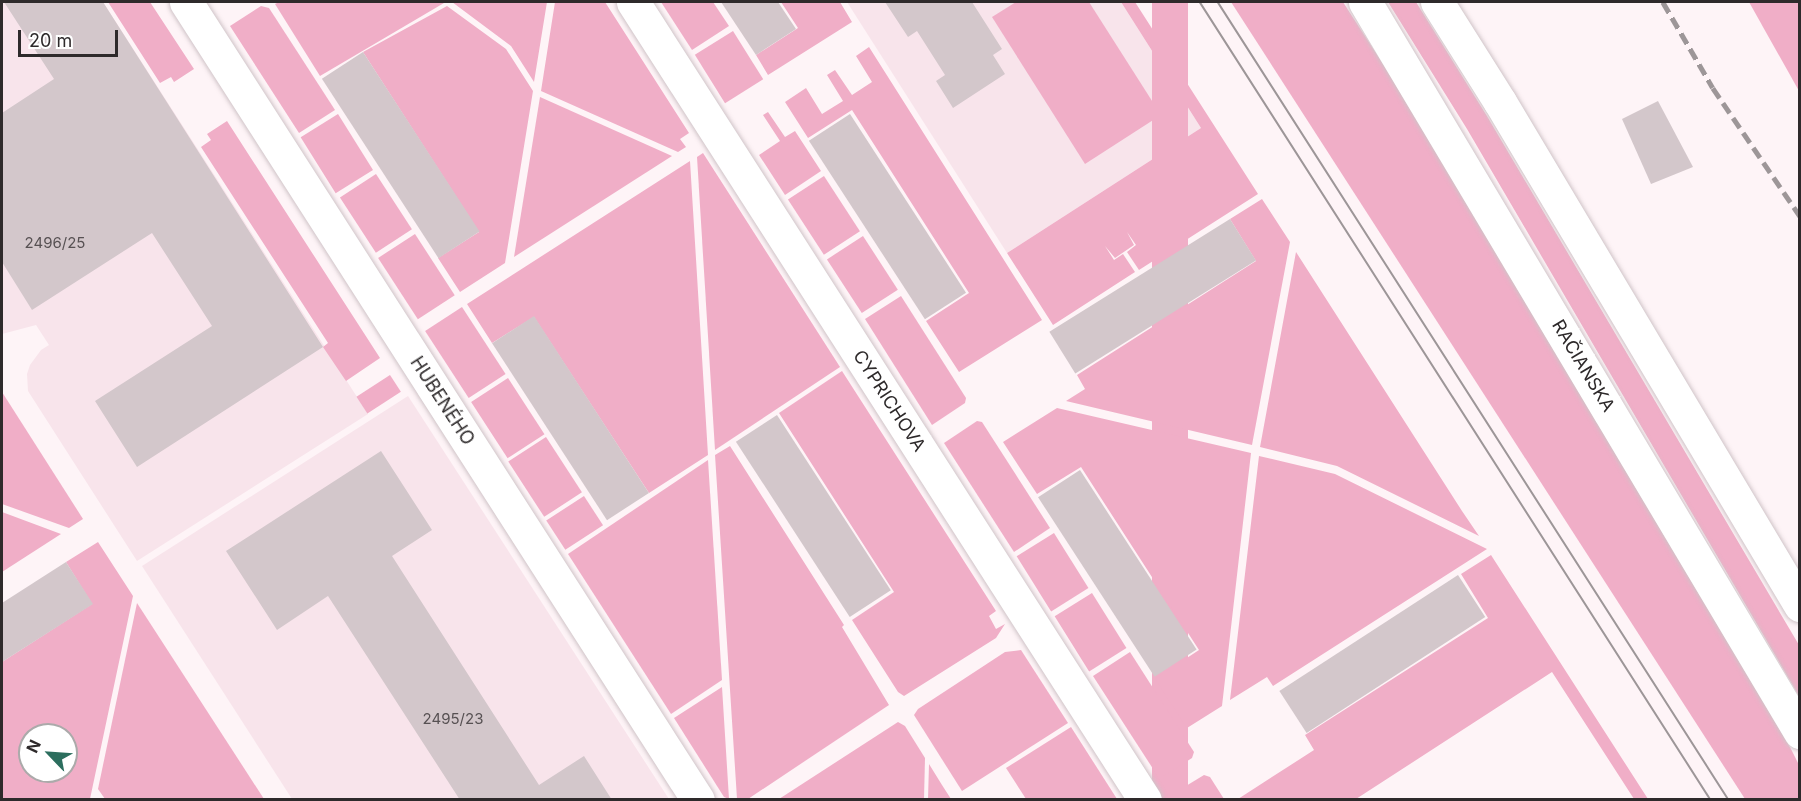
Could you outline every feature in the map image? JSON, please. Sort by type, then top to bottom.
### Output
[{"type":"street","name":"HUBENÉHO","points":[[186,2],[698,800]]},
{"type":"street","name":"CYPRICHOVA","points":[[633,2],[1145,800]]},
{"type":"street","name":"RAČIANSKA","points":[[1365,2],[1800,732]]},
{"type":"street","points":[[1437,2],[1506,112],[1800,605]]},
{"type":"shaded area","points":[[2,2],[103,2],[368,414],[137,561],[28,391],[27,374],[30,365],[41,350],[49,345],[36,325],[2,334]]},
{"type":"shaded area","points":[[108,2],[150,2],[194,69],[174,82],[171,77],[160,83]]},
{"type":"shaded area","points":[[279,2],[444,3],[320,76],[275,4]]},
{"type":"shaded area","points":[[452,2],[547,2],[534,82],[511,46]]},
{"type":"shaded area","points":[[555,2],[605,2],[689,133],[680,139],[686,147],[678,152],[541,91]]},
{"type":"shaded area","points":[[661,2],[713,2],[729,26],[692,50]]},
{"type":"shaded area","points":[[781,2],[840,2],[852,22],[768,75],[756,55],[798,28]]},
{"type":"shaded area","points":[[847,2],[1121,2],[1201,128],[1007,253]]},
{"type":"shaded area","points":[[1016,2],[1089,2],[1161,115],[1085,164],[992,17]]},
{"type":"shaded area","points":[[1121,2],[1135,2],[1258,194],[1139,270],[1127,252],[1136,245],[1127,232],[1134,245],[1115,258],[1105,246],[1114,260],[1123,254],[1135,272],[1053,325],[1007,253],[1201,128]]},
{"type":"shaded area","points":[[1152,2],[1188,2],[1188,800],[1152,800]]},
{"type":"shaded area","points":[[1231,2],[1343,2],[1401,92],[1791,749],[1799,765],[1799,799],[1745,799]]},
{"type":"shaded area","points":[[1388,2],[1416,2],[1487,116],[1799,645],[1799,696],[1467,129]]},
{"type":"shaded area","points":[[1749,2],[1799,2],[1799,91]]},
{"type":"shaded area","points":[[261,6],[269,8],[335,110],[299,133],[230,26]]},
{"type":"shaded area","points":[[447,6],[506,49],[533,91],[505,263],[460,292],[438,258],[479,232],[363,52]]},
{"type":"shaded area","points":[[733,31],[763,79],[725,103],[695,55]]},
{"type":"shaded area","points":[[869,47],[1042,320],[959,372],[926,321],[969,293],[852,110],[808,138],[785,102],[806,88],[822,114],[843,101],[827,75],[835,70],[852,95],[872,82],[856,56]]},
{"type":"shaded area","points":[[540,97],[672,156],[514,257]]},
{"type":"shaded area","points":[[768,112],[785,137],[795,131],[821,171],[785,195],[759,155],[780,141],[763,115]]},
{"type":"shaded area","points":[[338,114],[373,170],[336,193],[301,137]]},
{"type":"shaded area","points":[[227,121],[380,358],[346,381],[323,347],[328,343],[201,147],[211,140],[207,134]]},
{"type":"shaded area","points":[[703,153],[840,367],[715,450],[697,157]]},
{"type":"shaded area","points":[[690,161],[708,455],[649,493],[534,317],[492,343],[467,304]]},
{"type":"shaded area","points":[[376,174],[412,229],[376,253],[340,197]]},
{"type":"shaded area","points":[[824,176],[860,231],[824,255],[788,199]]},
{"type":"shaded area","points":[[1262,199],[1290,242],[1252,445],[1066,401],[1085,389],[1077,375],[1256,261],[1230,219]]},
{"type":"shaded area","points":[[415,234],[455,295],[418,319],[378,258]]},
{"type":"shaded area","points":[[863,236],[898,290],[862,313],[827,259]]},
{"type":"shaded area","points":[[1296,252],[1479,536],[1337,466],[1260,447]]},
{"type":"shaded area","points":[[901,296],[966,398],[965,403],[932,425],[865,319]]},
{"type":"shaded area","points":[[462,307],[506,374],[469,398],[425,331]]},
{"type":"shaded area","points":[[842,371],[996,611],[989,616],[996,629],[1005,624],[996,638],[904,696],[898,692],[852,620],[894,592],[779,413]]},
{"type":"shaded area","points":[[390,375],[401,392],[367,414],[356,397]]},
{"type":"shaded area","points":[[508,378],[544,434],[508,458],[471,402]]},
{"type":"shaded area","points":[[2,392],[83,519],[69,528],[2,504]]},
{"type":"shaded area","points":[[408,396],[669,799],[292,799],[142,566]]},
{"type":"shaded area","points":[[1057,408],[1251,453],[1222,706],[1187,728],[1155,679],[1199,650],[1081,467],[1037,494],[1003,442]]},
{"type":"shaded area","points":[[977,421],[982,422],[1050,528],[1014,552],[944,443]]},
{"type":"shaded area","points":[[546,437],[582,492],[544,517],[508,462]]},
{"type":"shaded area","points":[[730,446],[844,625],[842,627],[889,705],[748,799],[737,799],[715,455]]},
{"type":"shaded area","points":[[1259,456],[1335,474],[1487,549],[1273,686],[1267,677],[1230,700]]},
{"type":"shaded area","points":[[708,460],[722,680],[671,714],[568,554]]},
{"type":"shaded area","points":[[584,496],[603,525],[565,550],[546,521]]},
{"type":"shaded area","points":[[2,512],[61,534],[2,572]]},
{"type":"shaded area","points":[[1054,533],[1088,588],[1051,611],[1017,556]]},
{"type":"shaded area","points":[[98,542],[133,596],[90,799],[2,800],[2,662],[92,604],[66,562]]},
{"type":"shaded area","points":[[1491,555],[1648,799],[1634,799],[1552,672],[1356,799],[1238,799],[1314,750],[1305,735],[1488,618],[1461,574]]},
{"type":"shaded area","points":[[1092,593],[1126,648],[1089,671],[1055,616]]},
{"type":"shaded area","points":[[137,603],[264,799],[105,799],[98,789]]},
{"type":"shaded area","points":[[1021,650],[1068,723],[962,791],[914,715],[918,709],[1005,652]]},
{"type":"shaded area","points":[[1130,652],[1194,752],[1192,758],[1164,776],[1157,775],[1093,676]]},
{"type":"shaded area","points":[[722,687],[729,799],[724,797],[674,718]]},
{"type":"shaded area","points":[[898,722],[905,726],[925,758],[924,799],[779,799]]},
{"type":"shaded area","points":[[1071,727],[1117,799],[1026,799],[1006,768]]},
{"type":"shaded area","points":[[929,764],[942,785],[951,799],[928,799]]},
{"type":"shaded area","points":[[1204,775],[1210,777],[1224,799],[1176,799],[1181,789]]},
{"type":"building","points":[[4,2],[103,2],[323,347],[137,467],[95,401],[212,326],[152,233],[32,310],[2,262],[2,113],[54,79]]},
{"type":"building","points":[[721,2],[778,2],[796,29],[756,55]]},
{"type":"building","points":[[885,2],[972,2],[1002,49],[993,55],[1005,74],[953,108],[936,81],[945,75],[917,31],[908,37]]},
{"type":"building","points":[[363,52],[480,231],[438,258],[322,79]]},
{"type":"building","points":[[1658,101],[1693,167],[1651,184],[1622,119]]},
{"type":"building","points":[[850,114],[966,293],[925,319],[809,141]]},
{"type":"building","points":[[1230,219],[1256,261],[1075,373],[1049,332]]},
{"type":"building","points":[[534,316],[649,493],[607,520],[492,343]]},
{"type":"building","points":[[777,415],[891,590],[850,617],[736,442]]},
{"type":"building","points":[[381,451],[432,530],[392,556],[539,785],[584,756],[612,800],[460,800],[328,596],[277,630],[226,551]]},
{"type":"building","points":[[1080,470],[1197,649],[1155,677],[1038,497]]},
{"type":"building","points":[[66,562],[93,604],[2,662],[2,603]]},
{"type":"building","points":[[1458,575],[1485,617],[1307,733],[1279,691]]},
{"type":"tram line","points":[[1200,2],[1711,800]]},
{"type":"tram line","points":[[1218,2],[1729,800]]},
{"type":"railway","points":[[1663,2],[1713,88],[1800,216]]}]
